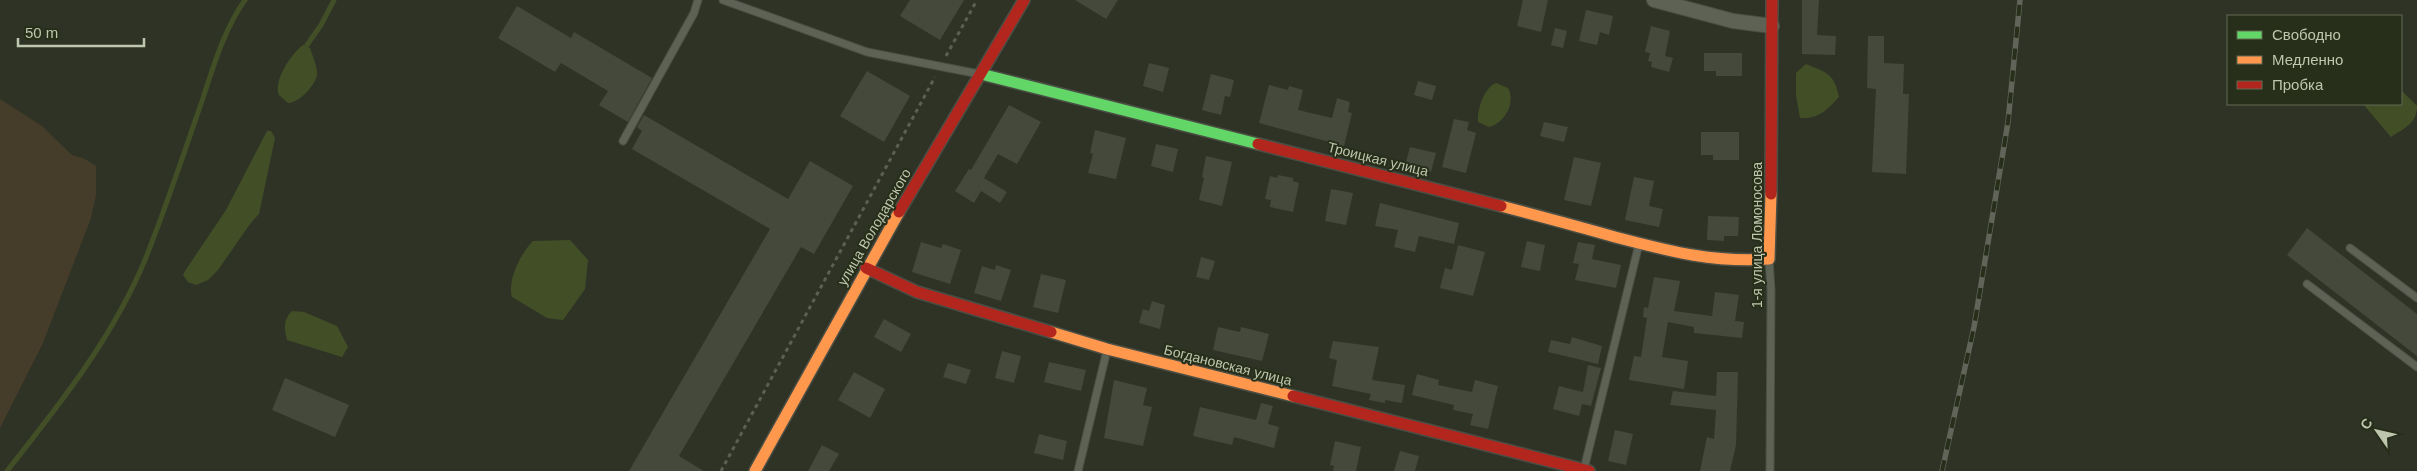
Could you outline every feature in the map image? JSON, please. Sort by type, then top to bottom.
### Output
[{"type":"street","name":"улица Володарского","points":[[754,471],[866,268],[1024,0]]},
{"type":"street","points":[[1654,0],[1733,21],[1772,26]]},
{"type":"street","name":"1-я улица Ломоносова","points":[[1769,259],[1773,144],[1772,0]]},
{"type":"street","name":"Троицкая улица","points":[[981,74],[1416,184],[1639,244],[1717,260],[1743,262],[1769,259]]},
{"type":"street","name":"Богдановская улица","points":[[866,268],[917,292],[1107,349],[1586,470]]},
{"type":"lane","points":[[623,141],[694,13],[698,0]]},
{"type":"lane","points":[[723,0],[867,52],[981,74]]},
{"type":"lane","points":[[1586,470],[1639,244]]},
{"type":"lane","points":[[2350,248],[2417,298]]},
{"type":"lane","name":"1-я улица Ломоносова","points":[[1769,259],[1771,309],[1770,471]]},
{"type":"lane","points":[[2307,284],[2417,367]]},
{"type":"lane","points":[[1078,471],[1107,349]]},
{"type":"path","points":[[721,471],[977,0]]},
{"type":"shaded area","points":[[303,45],[310,48],[317,69],[316,78],[302,97],[288,103],[279,95],[278,89],[281,75],[293,55]]},
{"type":"shaded area","points":[[1806,64],[1832,78],[1839,97],[1822,113],[1812,117],[1800,118],[1796,95],[1796,73]]},
{"type":"shaded area","points":[[1496,83],[1508,88],[1511,99],[1508,111],[1504,117],[1495,125],[1489,127],[1478,122],[1479,111],[1488,89]]},
{"type":"shaded area","points":[[2402,91],[2417,106],[2415,117],[2409,125],[2391,137],[2364,105],[2402,105]]},
{"type":"shaded area","points":[[0,99],[42,126],[72,155],[85,159],[96,166],[96,195],[91,218],[43,343],[0,428]]},
{"type":"shaded area","points":[[267,131],[271,131],[275,138],[259,214],[218,270],[208,280],[196,285],[188,282],[183,275],[185,271],[226,210]]},
{"type":"shaded area","points":[[570,240],[588,260],[585,289],[563,320],[547,318],[512,297],[511,283],[516,267],[524,252],[533,241]]},
{"type":"shaded area","points":[[292,311],[304,312],[337,326],[348,347],[342,357],[287,340],[285,324]]},
{"type":"building","points":[[910,0],[964,0],[940,40],[900,16]]},
{"type":"building","points":[[1075,0],[1118,0],[1106,19]]},
{"type":"building","points":[[1523,0],[1548,0],[1541,32],[1517,26]]},
{"type":"building","points":[[1802,0],[1819,0],[1817,35],[1836,36],[1835,55],[1802,54]]},
{"type":"building","points":[[517,6],[571,38],[574,32],[652,78],[628,122],[599,105],[608,91],[561,63],[555,72],[498,38]]},
{"type":"building","points":[[1586,10],[1613,16],[1609,35],[1600,32],[1597,45],[1579,41]]},
{"type":"building","points":[[1651,26],[1670,31],[1665,56],[1673,58],[1669,72],[1651,67],[1652,62],[1648,61],[1650,53],[1645,52]]},
{"type":"building","points":[[1555,28],[1567,31],[1563,48],[1551,45]]},
{"type":"building","points":[[1868,36],[1884,36],[1884,63],[1904,64],[1903,94],[1909,94],[1906,174],[1872,172],[1876,89],[1867,88]]},
{"type":"building","points":[[1704,53],[1742,53],[1742,76],[1716,76],[1716,71],[1704,71]]},
{"type":"building","points":[[1149,63],[1169,68],[1163,92],[1143,86]]},
{"type":"building","points":[[867,71],[910,96],[884,142],[840,116]]},
{"type":"building","points":[[1211,74],[1234,80],[1230,97],[1225,96],[1221,115],[1202,110]]},
{"type":"building","points":[[1418,81],[1436,86],[1432,100],[1414,95]]},
{"type":"building","points":[[1269,85],[1288,90],[1289,86],[1303,90],[1298,110],[1332,118],[1337,98],[1350,102],[1348,112],[1352,113],[1344,146],[1259,123]]},
{"type":"building","points":[[1009,105],[1041,122],[1017,164],[998,154],[984,178],[1007,192],[1000,203],[981,191],[974,203],[955,191],[969,169],[971,170]]},
{"type":"building","points":[[644,115],[788,199],[810,161],[853,186],[814,254],[801,247],[679,456],[704,471],[629,471],[770,229],[632,149],[642,131],[637,127]]},
{"type":"building","points":[[1454,119],[1469,122],[1467,130],[1476,133],[1466,173],[1442,167]]},
{"type":"building","points":[[1544,122],[1568,127],[1564,142],[1540,136]]},
{"type":"building","points":[[1095,130],[1126,138],[1116,179],[1088,173],[1093,154],[1090,153]]},
{"type":"building","points":[[1701,132],[1739,132],[1739,160],[1713,160],[1713,155],[1701,155]]},
{"type":"building","points":[[1156,144],[1178,149],[1173,172],[1151,166]]},
{"type":"building","points":[[1410,147],[1436,153],[1431,172],[1406,162]]},
{"type":"building","points":[[1206,156],[1232,162],[1222,206],[1199,200]]},
{"type":"building","points":[[1574,157],[1601,163],[1591,206],[1564,200]]},
{"type":"building","points":[[1278,175],[1293,178],[1293,181],[1299,183],[1293,212],[1270,207],[1271,200],[1265,199],[1270,176],[1277,178]]},
{"type":"building","points":[[1634,177],[1654,181],[1649,206],[1663,209],[1659,227],[1625,220]]},
{"type":"building","points":[[1331,189],[1353,193],[1346,225],[1325,221]]},
{"type":"building","points":[[1380,203],[1459,223],[1454,244],[1419,236],[1415,252],[1394,247],[1398,230],[1375,226]]},
{"type":"building","points":[[1708,216],[1739,217],[1738,236],[1724,236],[1724,241],[1707,240]]},
{"type":"building","points":[[2307,228],[2417,314],[2417,356],[2287,255]]},
{"type":"building","points":[[1527,241],[1545,245],[1540,271],[1521,267]]},
{"type":"building","points":[[921,242],[941,248],[943,244],[961,250],[950,284],[912,272]]},
{"type":"building","points":[[1578,242],[1595,245],[1592,259],[1621,265],[1616,288],[1575,280],[1579,264],[1573,263]]},
{"type":"building","points":[[1458,245],[1485,252],[1473,296],[1440,288],[1445,268],[1452,270]]},
{"type":"building","points":[[1201,257],[1215,261],[1209,280],[1196,277]]},
{"type":"building","points":[[996,265],[1011,270],[1001,301],[974,293],[982,266],[995,270]]},
{"type":"building","points":[[1041,274],[1066,280],[1058,313],[1033,307]]},
{"type":"building","points":[[1654,277],[1680,281],[1674,311],[1712,316],[1715,292],[1739,295],[1735,321],[1744,322],[1742,338],[1694,333],[1694,327],[1668,322],[1662,357],[1688,361],[1684,389],[1629,380],[1634,356],[1641,357],[1647,318],[1643,317],[1644,307],[1648,308]]},
{"type":"building","points":[[1152,301],[1165,305],[1160,329],[1139,323],[1143,309],[1149,311]]},
{"type":"building","points":[[884,319],[911,334],[901,352],[874,337]]},
{"type":"building","points":[[1218,327],[1240,332],[1241,327],[1269,334],[1262,361],[1213,350]]},
{"type":"building","points":[[1572,337],[1602,346],[1598,364],[1548,352],[1551,340],[1570,344]]},
{"type":"building","points":[[1333,341],[1379,347],[1372,380],[1405,385],[1402,403],[1385,400],[1385,403],[1369,400],[1371,394],[1332,386],[1337,360],[1329,358]]},
{"type":"building","points":[[1002,351],[1021,356],[1014,383],[995,378]]},
{"type":"building","points":[[1049,362],[1086,370],[1081,391],[1044,382]]},
{"type":"building","points":[[948,363],[971,370],[966,384],[943,377]]},
{"type":"building","points":[[1588,365],[1601,368],[1591,406],[1582,404],[1579,416],[1553,409],[1559,386],[1583,392]]},
{"type":"building","points":[[854,372],[885,389],[870,418],[838,400]]},
{"type":"building","points":[[1717,372],[1738,372],[1736,445],[1730,471],[1700,471],[1707,437],[1714,439],[1716,410],[1670,405],[1673,391],[1716,396]]},
{"type":"building","points":[[1417,374],[1439,380],[1438,385],[1472,392],[1475,380],[1498,386],[1488,429],[1470,425],[1473,414],[1453,410],[1454,405],[1412,395]]},
{"type":"building","points":[[285,378],[349,405],[335,437],[272,410]]},
{"type":"building","points":[[1114,380],[1147,388],[1143,405],[1152,407],[1143,446],[1104,438]]},
{"type":"building","points":[[1261,403],[1273,406],[1268,424],[1279,427],[1274,448],[1234,437],[1232,445],[1193,436],[1200,407],[1256,420]]},
{"type":"building","points":[[1615,430],[1633,434],[1626,465],[1608,461]]},
{"type":"building","points":[[1039,434],[1067,441],[1063,460],[1034,453]]},
{"type":"building","points":[[1335,441],[1361,447],[1356,471],[1333,471],[1334,466],[1330,465]]},
{"type":"building","points":[[822,445],[839,454],[829,471],[808,471]]},
{"type":"building","points":[[1400,451],[1419,456],[1415,471],[1394,471]]},
{"type":"waterway","points":[[7,471],[85,368],[103,341],[134,285],[162,217],[220,49],[231,23],[245,0]]},
{"type":"waterway","points":[[307,45],[321,25],[334,0]]},
{"type":"railway","points":[[1942,471],[1974,327],[2008,122],[2020,0]]},
{"type":"traffic: fast","points":[[981,74],[1258,144]]},
{"type":"traffic: slow","points":[[1501,206],[1672,251],[1691,255],[1748,260],[1769,259],[1771,194]]},
{"type":"traffic: slow","points":[[755,471],[899,212]]},
{"type":"traffic: slow","points":[[1051,332],[1107,349],[1293,396]]},
{"type":"traffic: jam","points":[[899,212],[1024,0]]},
{"type":"traffic: jam","points":[[1771,194],[1772,0]]},
{"type":"traffic: jam","points":[[1258,144],[1501,206]]},
{"type":"traffic: jam","points":[[866,268],[917,292],[1051,332]]},
{"type":"traffic: jam","points":[[1293,396],[1589,471]]}]
